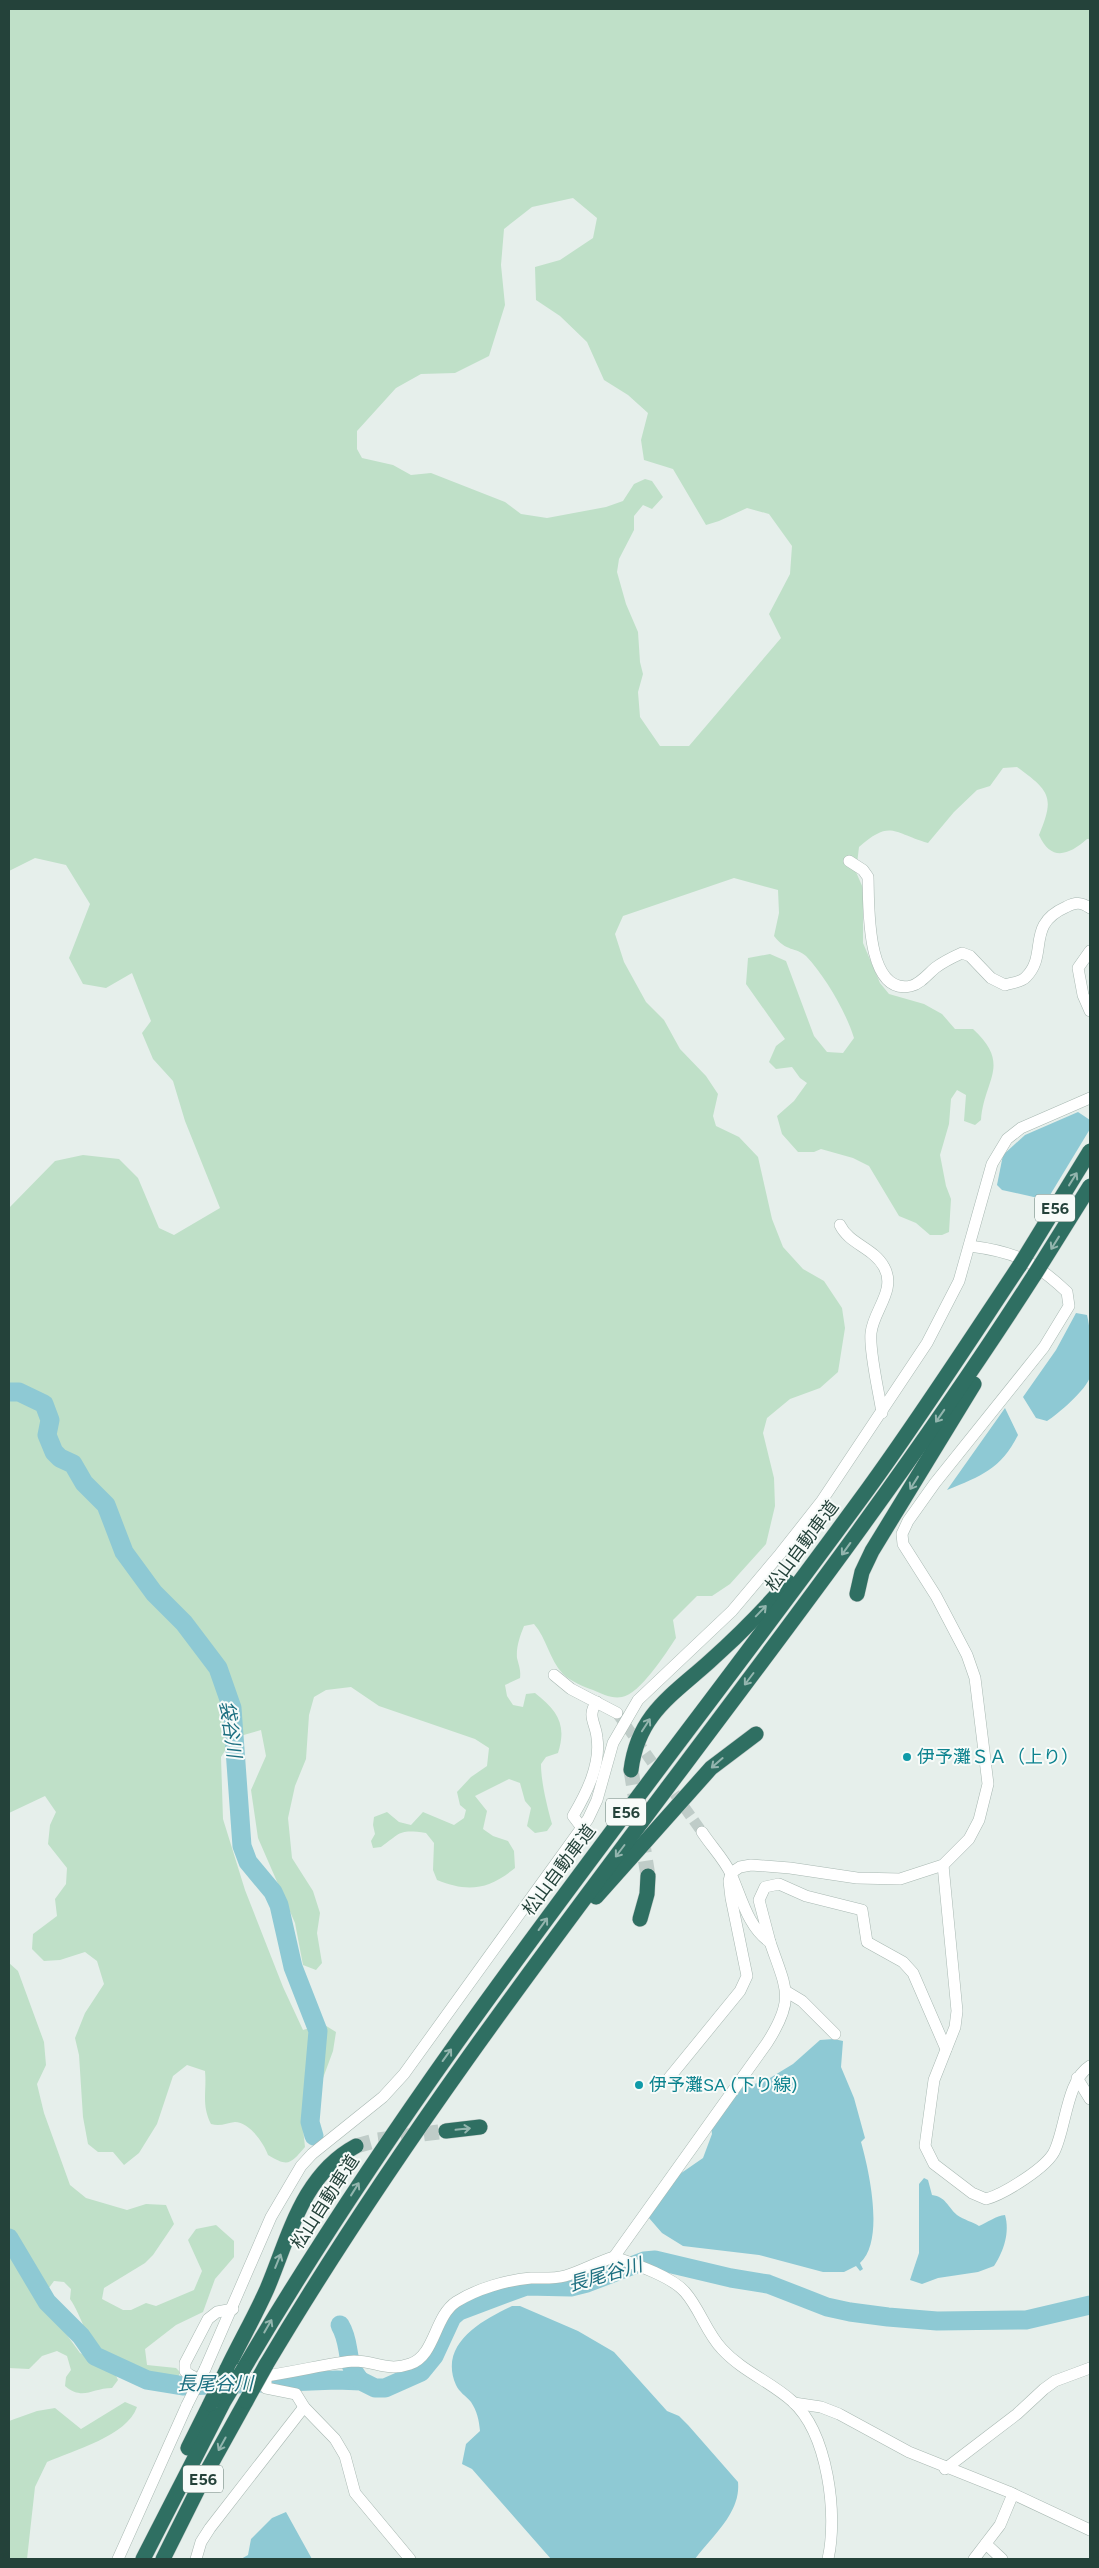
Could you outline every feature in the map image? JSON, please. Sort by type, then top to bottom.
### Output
[{"type":"highway","name":"松山自動車道","points":[[143,2559],[217,2403],[244,2368],[280,2306],[363,2176],[442,2062],[572,1883],[870,1486],[1020,1265],[1090,1151]]},
{"type":"highway","name":"松山自動車道","points":[[163,2559],[206,2473],[246,2401],[266,2377],[380,2184],[457,2073],[586,1895],[887,1492],[984,1354],[1090,1186]]},
{"type":"highway","points":[[857,1594],[862,1572],[872,1552],[974,1384],[1035,1274]]},
{"type":"highway","points":[[631,1770],[633,1751],[639,1735],[661,1704],[708,1663],[780,1592],[812,1554],[899,1436],[928,1402]]},
{"type":"highway","points":[[457,2073],[488,2038],[598,1895],[663,1820],[711,1768],[756,1734]]},
{"type":"highway","points":[[640,1919],[647,1894],[648,1876]]},
{"type":"highway","points":[[446,2131],[480,2127]]},
{"type":"highway","points":[[139,2559],[174,2477],[217,2403],[227,2369],[266,2290],[309,2190],[328,2165],[356,2146]]},
{"type":"street","points":[[849,861],[863,870],[868,877],[869,935],[876,958],[885,976],[892,983],[901,986],[910,986],[919,982],[936,967],[962,953],[970,956],[990,978],[1005,985],[1016,982],[1026,977],[1033,965],[1044,921],[1056,911],[1075,903],[1083,903],[1090,908]]},
{"type":"street","points":[[1090,951],[1078,968],[1078,977],[1086,1006],[1090,1012]]},
{"type":"street","points":[[118,2559],[233,2309],[271,2217],[301,2166],[312,2154],[383,2097],[404,2074],[582,1828],[597,1800],[613,1743],[638,1700],[732,1611],[821,1502],[882,1413],[944,1314],[959,1281],[992,1164],[1007,1139],[1021,1128],[1090,1098]]},
{"type":"street","points":[[840,1225],[847,1237],[876,1256],[884,1267],[887,1276],[887,1289],[875,1317],[871,1334],[882,1413]]},
{"type":"street","points":[[669,2078],[740,1991],[747,1976],[731,1898],[729,1881],[731,1874],[740,1867],[751,1865],[790,1868],[857,1878],[900,1879],[943,1865],[969,1839],[979,1820],[988,1784],[975,1678],[967,1655],[936,1596],[910,1559],[903,1544],[902,1534],[908,1521],[935,1483],[1044,1347],[1069,1306],[1067,1292],[1033,1263],[1003,1250],[970,1246]]},
{"type":"street","points":[[554,1675],[571,1689],[617,1713]]},
{"type":"street","points":[[582,1828],[573,1816],[589,1785],[594,1766],[597,1737],[591,1709],[597,1702]]},
{"type":"street","points":[[702,1832],[731,1874],[746,1910],[762,1938],[770,1942]]},
{"type":"street","points":[[943,1865],[958,2011],[955,2027],[934,2080],[926,2146],[927,2152],[934,2164],[972,2193],[986,2199],[1024,2178],[1051,2157],[1077,2078],[1090,2066]]},
{"type":"street","points":[[233,2309],[217,2312],[208,2319],[185,2363],[185,2371],[189,2375],[207,2380],[266,2377],[353,2361],[394,2369],[412,2364],[421,2358],[440,2321],[456,2302],[505,2282],[563,2277],[614,2257],[767,2043],[783,2017],[787,1992],[770,1942],[759,1900],[765,1887],[771,1884],[779,1884],[806,1896],[862,1910],[868,1942],[903,1962],[913,1973],[946,2049]]},
{"type":"street","points":[[787,1992],[802,2000],[836,2034]]},
{"type":"street","points":[[1077,2078],[1090,2099]]},
{"type":"street","points":[[614,2257],[635,2265],[685,2292],[712,2338],[723,2351],[794,2403],[809,2426],[826,2470],[832,2529],[828,2559]]},
{"type":"street","points":[[945,2469],[1017,2414],[1055,2381],[1090,2368]]},
{"type":"street","points":[[266,2377],[296,2394],[304,2407],[319,2420],[345,2456],[355,2493],[410,2559]]},
{"type":"street","points":[[794,2403],[821,2407],[839,2414],[908,2452],[945,2469],[1014,2494],[1090,2530]]},
{"type":"street","points":[[196,2559],[201,2542],[210,2528],[304,2407]]},
{"type":"street","points":[[974,2559],[1000,2525],[1014,2494]]},
{"type":"street","points":[[986,2544],[1002,2559]]},
{"type":"green space","points":[[9,9],[1090,9],[1090,839],[1067,852],[1055,852],[1049,849],[1039,835],[1048,803],[1043,789],[1017,767],[1003,768],[990,786],[977,790],[954,812],[928,843],[892,831],[878,833],[870,838],[859,847],[856,872],[863,888],[863,943],[880,983],[889,994],[924,1004],[942,1014],[955,1029],[973,1029],[985,1042],[991,1053],[993,1073],[983,1106],[981,1120],[975,1125],[964,1121],[966,1095],[957,1090],[951,1099],[949,1124],[940,1155],[946,1186],[951,1199],[949,1232],[942,1235],[930,1235],[916,1223],[899,1216],[869,1166],[853,1158],[821,1149],[814,1152],[798,1152],[782,1134],[777,1116],[794,1101],[807,1083],[800,1078],[792,1067],[776,1069],[769,1062],[776,1046],[785,1039],[746,984],[748,958],[770,954],[786,961],[814,1036],[827,1052],[843,1053],[854,1038],[840,1006],[813,964],[802,953],[783,945],[774,936],[779,913],[778,890],[734,878],[623,916],[615,934],[624,962],[646,1002],[664,1020],[680,1049],[706,1076],[718,1094],[713,1116],[716,1126],[739,1137],[758,1157],[772,1219],[783,1247],[803,1269],[824,1281],[842,1308],[845,1328],[838,1372],[820,1388],[790,1399],[767,1418],[763,1433],[774,1478],[775,1506],[766,1544],[730,1584],[712,1596],[697,1596],[673,1620],[676,1638],[652,1672],[637,1689],[622,1697],[615,1697],[573,1681],[566,1677],[558,1668],[534,1624],[524,1626],[517,1650],[520,1678],[505,1685],[507,1696],[513,1705],[523,1707],[526,1694],[535,1693],[550,1706],[561,1726],[561,1743],[558,1753],[546,1757],[541,1764],[543,1786],[552,1824],[547,1831],[535,1833],[527,1826],[531,1808],[525,1801],[520,1783],[509,1779],[475,1796],[487,1811],[483,1829],[493,1836],[508,1841],[514,1851],[515,1868],[496,1881],[478,1887],[459,1887],[437,1880],[433,1870],[434,1843],[426,1833],[401,1833],[381,1847],[373,1848],[371,1841],[375,1834],[374,1817],[387,1812],[399,1822],[411,1825],[423,1812],[454,1825],[464,1818],[466,1810],[460,1805],[457,1792],[471,1777],[487,1766],[489,1748],[475,1739],[379,1706],[351,1687],[326,1690],[314,1697],[309,1715],[306,1759],[295,1786],[288,1818],[292,1858],[313,1891],[320,1913],[317,1933],[322,1963],[316,1970],[303,1965],[295,1923],[258,1838],[251,1790],[266,1756],[261,1730],[233,1738],[221,1757],[223,1819],[245,1890],[283,1987],[303,2030],[323,2024],[336,2032],[333,2051],[316,2097],[302,2119],[305,2147],[289,2162],[275,2159],[268,2155],[255,2134],[245,2125],[235,2122],[211,2124],[205,2104],[205,2071],[187,2065],[173,2076],[157,2124],[139,2153],[124,2165],[113,2152],[98,2152],[88,2144],[83,2117],[79,2055],[75,2038],[85,2013],[104,1984],[97,1961],[85,1952],[60,1960],[44,1961],[32,1949],[33,1934],[57,1916],[55,1899],[66,1884],[67,1868],[48,1844],[50,1825],[56,1812],[45,1796],[9,1813],[9,1208],[55,1161],[83,1155],[119,1159],[138,1178],[159,1228],[174,1235],[220,1208],[185,1121],[173,1081],[153,1059],[142,1033],[151,1021],[132,973],[106,988],[83,984],[69,958],[90,904],[66,865],[35,858],[9,871]],"holes":[[[573,198],[597,218],[593,238],[560,260],[535,267],[536,300],[560,316],[587,342],[604,380],[628,395],[648,413],[641,440],[644,460],[673,469],[706,525],[747,508],[769,514],[792,546],[790,574],[769,614],[781,638],[689,746],[660,746],[640,717],[638,692],[643,674],[640,662],[638,632],[626,604],[617,572],[619,559],[634,530],[634,516],[643,505],[652,509],[663,497],[652,481],[645,479],[634,484],[623,501],[606,507],[547,518],[521,514],[505,502],[431,473],[411,475],[393,465],[362,458],[357,449],[357,431],[396,388],[421,374],[455,373],[489,356],[505,305],[501,265],[504,229],[532,207]]]},
{"type":"green space","points":[[9,1963],[18,1971],[44,2042],[46,2065],[37,2084],[44,2113],[70,2185],[86,2198],[127,2210],[146,2204],[166,2205],[174,2224],[153,2255],[145,2263],[104,2288],[102,2299],[123,2310],[131,2310],[146,2303],[156,2306],[194,2290],[202,2271],[188,2240],[196,2229],[216,2225],[234,2241],[234,2257],[215,2279],[203,2312],[176,2325],[145,2349],[147,2365],[176,2368],[180,2372],[177,2381],[169,2381],[138,2373],[109,2361],[97,2351],[89,2337],[70,2299],[71,2289],[64,2282],[54,2281],[48,2289],[54,2301],[56,2320],[80,2353],[113,2369],[118,2380],[112,2388],[88,2393],[77,2393],[65,2386],[66,2377],[71,2370],[67,2356],[57,2351],[42,2356],[29,2369],[9,2368]]},
{"type":"green space","points":[[125,2402],[137,2407],[123,2426],[98,2441],[47,2462],[35,2487],[27,2559],[9,2559],[9,2421],[37,2411],[55,2408],[81,2429]]},
{"type":"water","points":[[1078,1112],[1090,1120],[1090,1129],[1047,1200],[1002,1190],[997,1185],[1003,1155],[1025,1135]]},
{"type":"water","points":[[1076,1313],[1087,1315],[1092,1355],[1090,1377],[1078,1395],[1052,1418],[1047,1421],[1036,1418],[1023,1397],[1056,1350]]},
{"type":"water","points":[[1005,1408],[1018,1435],[1005,1456],[989,1470],[947,1490]]},
{"type":"water","points":[[834,2039],[843,2041],[841,2067],[854,2098],[865,2138],[861,2142],[871,2187],[873,2222],[872,2239],[868,2253],[860,2263],[863,2269],[860,2271],[856,2266],[844,2272],[823,2272],[759,2255],[683,2246],[662,2233],[649,2218],[649,2213],[677,2176],[703,2158],[712,2134],[711,2127],[743,2087],[765,2081],[793,2064],[820,2040]]},
{"type":"water","points":[[924,2178],[928,2180],[932,2195],[943,2200],[957,2215],[979,2226],[1005,2215],[1007,2228],[1005,2241],[1001,2254],[994,2266],[978,2272],[938,2278],[922,2284],[910,2280],[919,2253],[919,2184]]},
{"type":"water","points":[[512,2306],[520,2306],[578,2331],[614,2352],[667,2411],[679,2416],[688,2425],[738,2482],[738,2493],[730,2514],[695,2559],[551,2559],[472,2469],[462,2464],[466,2444],[480,2431],[473,2405],[456,2385],[452,2370],[453,2357],[466,2335],[476,2326]]},
{"type":"water","points":[[286,2512],[312,2559],[241,2559],[248,2555],[251,2539],[272,2518]]},
{"type":"waterway","name":"袋谷川","points":[[9,1392],[19,1392],[44,1404],[50,1420],[47,1435],[54,1452],[60,1458],[73,1464],[84,1483],[106,1505],[124,1552],[154,1593],[184,1623],[218,1668],[232,1708],[242,1846],[248,1862],[273,1892],[279,1905],[293,1967],[318,2031],[310,2122],[314,2136]]},
{"type":"waterway","name":"長尾谷川","points":[[9,2238],[47,2302],[81,2336],[95,2356],[147,2380],[184,2386],[337,2380],[361,2381],[375,2388],[385,2388],[421,2372],[434,2356],[452,2317],[459,2311],[526,2286],[571,2287],[587,2283],[644,2261],[655,2260],[731,2278],[768,2284],[827,2307],[888,2317],[937,2321],[1026,2320],[1090,2305]]},
{"type":"waterway","name":"袋谷川","points":[[340,2325],[346,2339],[351,2366],[359,2379]]},
{"type":"tunnel","points":[[617,1713],[702,1832]]},
{"type":"tunnel","points":[[631,1770],[648,1876]]},
{"type":"tunnel","points":[[356,2146],[378,2140],[446,2131]]},
{"type":"place","name":"伊予灘ＳＡ（上り）","points":[[907,1757]]},
{"type":"place","name":"伊予灘SA (下り線)","points":[[639,2085]]}]
